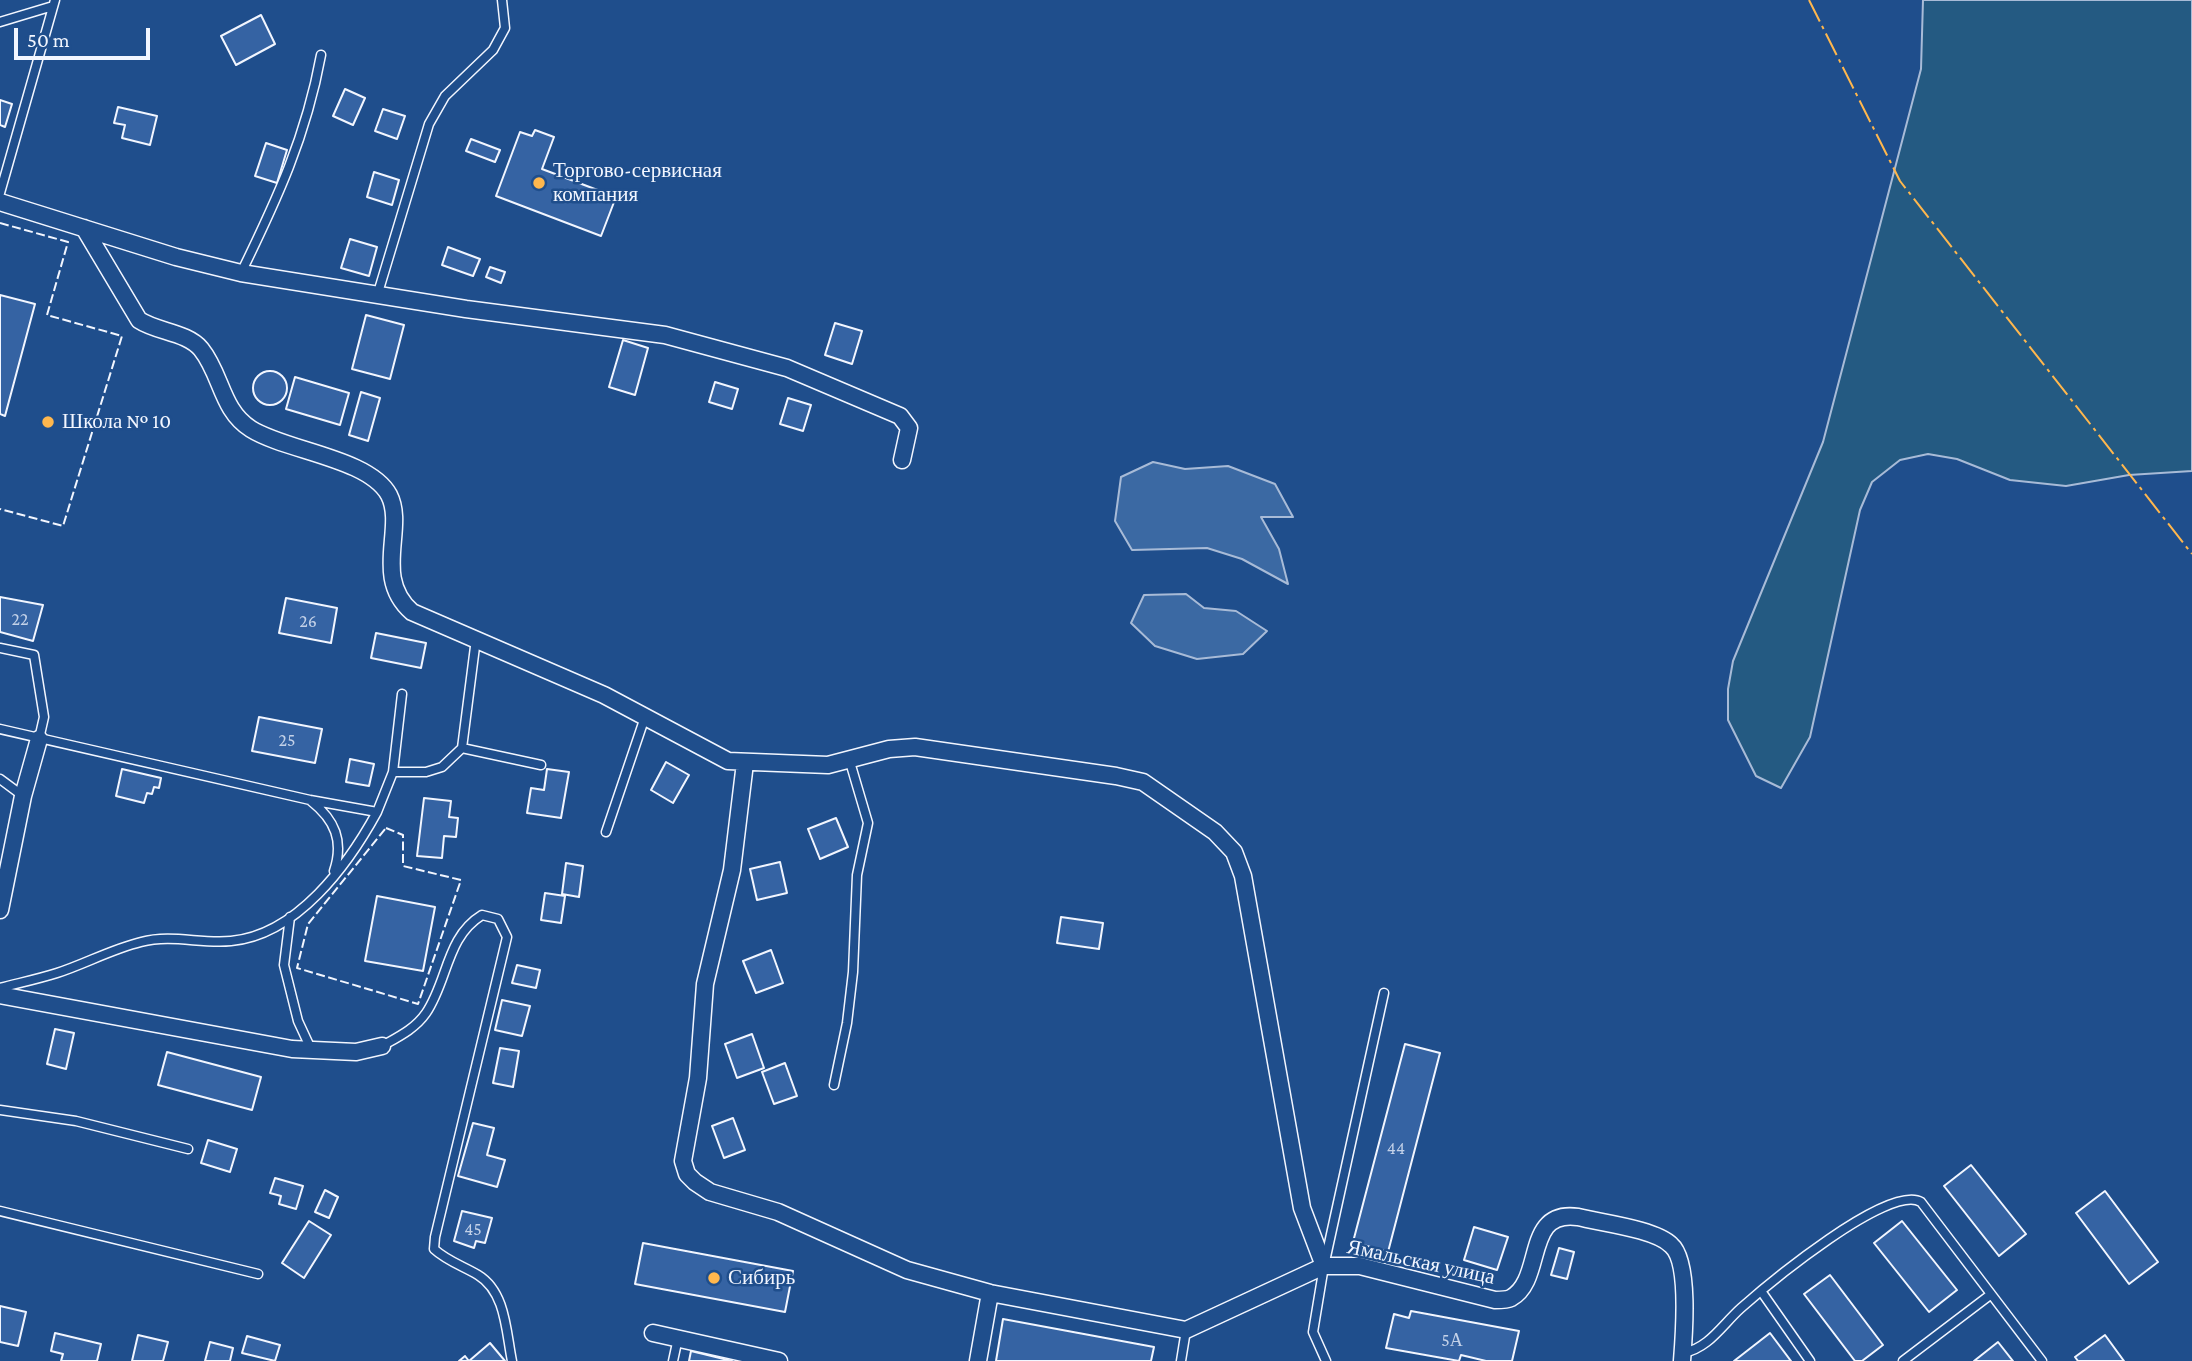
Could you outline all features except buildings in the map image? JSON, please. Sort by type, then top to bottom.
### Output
[{"type":"street","points":[[0,202],[176,257],[241,273],[377,296],[632,328],[787,368],[900,416],[909,428],[902,460]]},
{"type":"street","points":[[84,228],[139,320],[199,346],[209,359],[233,415],[252,430],[362,472],[377,482],[389,495],[393,508],[391,555],[394,582],[403,604],[412,612],[604,695],[709,754],[745,763],[828,765],[849,762],[889,749],[915,747],[1116,776],[1143,782],[1224,842],[1234,852],[1243,876],[1302,1208],[1324,1266],[1186,1330],[990,1293],[891,1264],[778,1212],[710,1192],[687,1174],[683,1161],[698,1077],[705,984],[732,870],[745,763]]},
{"type":"street","points":[[0,910],[23,796],[39,740]]},
{"type":"street","points":[[0,995],[312,1051],[356,1052],[382,1046]]},
{"type":"street","name":"Ямальская улица","points":[[1324,1266],[1360,1266],[1495,1300],[1511,1298],[1521,1286],[1544,1230],[1553,1219],[1565,1215],[1578,1217],[1660,1237],[1672,1245],[1682,1261],[1683,1357]]},
{"type":"street","points":[[978,1361],[990,1293]]},
{"type":"street","points":[[653,1333],[779,1361]]},
{"type":"lane","points":[[377,296],[429,124],[445,96],[492,50],[505,28],[502,0]]},
{"type":"lane","points":[[0,22],[54,3]]},
{"type":"lane","points":[[0,193],[54,3]]},
{"type":"lane","points":[[241,273],[277,203],[301,138],[321,55]]},
{"type":"lane","points":[[393,772],[426,772],[442,766],[462,748],[476,639]]},
{"type":"lane","points":[[0,648],[34,655],[44,717],[39,740]]},
{"type":"lane","points":[[0,988],[56,973],[142,942],[172,937],[211,942],[235,941],[259,935],[290,917],[332,877],[358,847],[377,812],[393,772],[402,694]]},
{"type":"lane","points":[[606,832],[645,718]]},
{"type":"lane","points":[[0,729],[310,800],[377,812]]},
{"type":"lane","points":[[462,748],[541,765]]},
{"type":"lane","points":[[834,1085],[847,1023],[853,972],[857,875],[868,823],[849,762]]},
{"type":"lane","points":[[0,779],[23,796]]},
{"type":"lane","points":[[310,800],[328,814],[335,828],[339,857],[332,877]]},
{"type":"lane","points":[[382,1046],[414,1027],[427,1011],[457,940],[469,923],[482,915],[498,919],[507,937],[434,1249],[480,1276],[492,1287],[503,1312],[512,1361]]},
{"type":"lane","points":[[290,917],[284,965],[298,1021],[312,1051]]},
{"type":"lane","points":[[1324,1361],[1314,1332],[1324,1266],[1384,993]]},
{"type":"lane","points":[[0,1110],[76,1121],[188,1149]]},
{"type":"lane","points":[[1683,1357],[1704,1346],[1761,1291],[1857,1220],[1904,1199],[1915,1198],[2042,1361]]},
{"type":"lane","points":[[0,1211],[258,1274]]},
{"type":"lane","points":[[1761,1291],[1810,1361]]},
{"type":"lane","points":[[1903,1361],[1990,1295]]},
{"type":"lane","points":[[1181,1361],[1186,1330]]},
{"type":"lane","points":[[673,1361],[678,1338]]},
{"type":"shaded area","points":[[1923,0],[2192,0],[2192,471],[2129,475],[2066,486],[2010,480],[1957,459],[1928,454],[1900,460],[1872,482],[1860,510],[1810,737],[1781,788],[1756,776],[1728,720],[1728,689],[1733,661],[1823,442],[1921,69]]},
{"type":"shaded area","points":[[1153,462],[1185,469],[1228,466],[1275,484],[1293,517],[1261,517],[1279,549],[1288,584],[1242,559],[1207,548],[1132,550],[1115,521],[1121,477]]},
{"type":"shaded area","points":[[1186,594],[1204,608],[1236,611],[1267,631],[1243,654],[1197,659],[1155,646],[1131,623],[1144,595]]},
{"type":"fence","points":[[0,223],[68,242],[47,315],[122,336],[63,526],[0,509]]},
{"type":"fence","points":[[386,828],[403,835],[403,866],[461,880],[418,1004],[297,968],[308,924],[386,828]]},
{"type":"power","points":[[1809,0],[1900,181],[2192,554]]},
{"type":"place","name":"Торгово-сервисная компания","points":[[539,183]]},
{"type":"place","name":"Школа № 10","points":[[48,422]]},
{"type":"place","name":"Сибирь","points":[[714,1278]]}]
